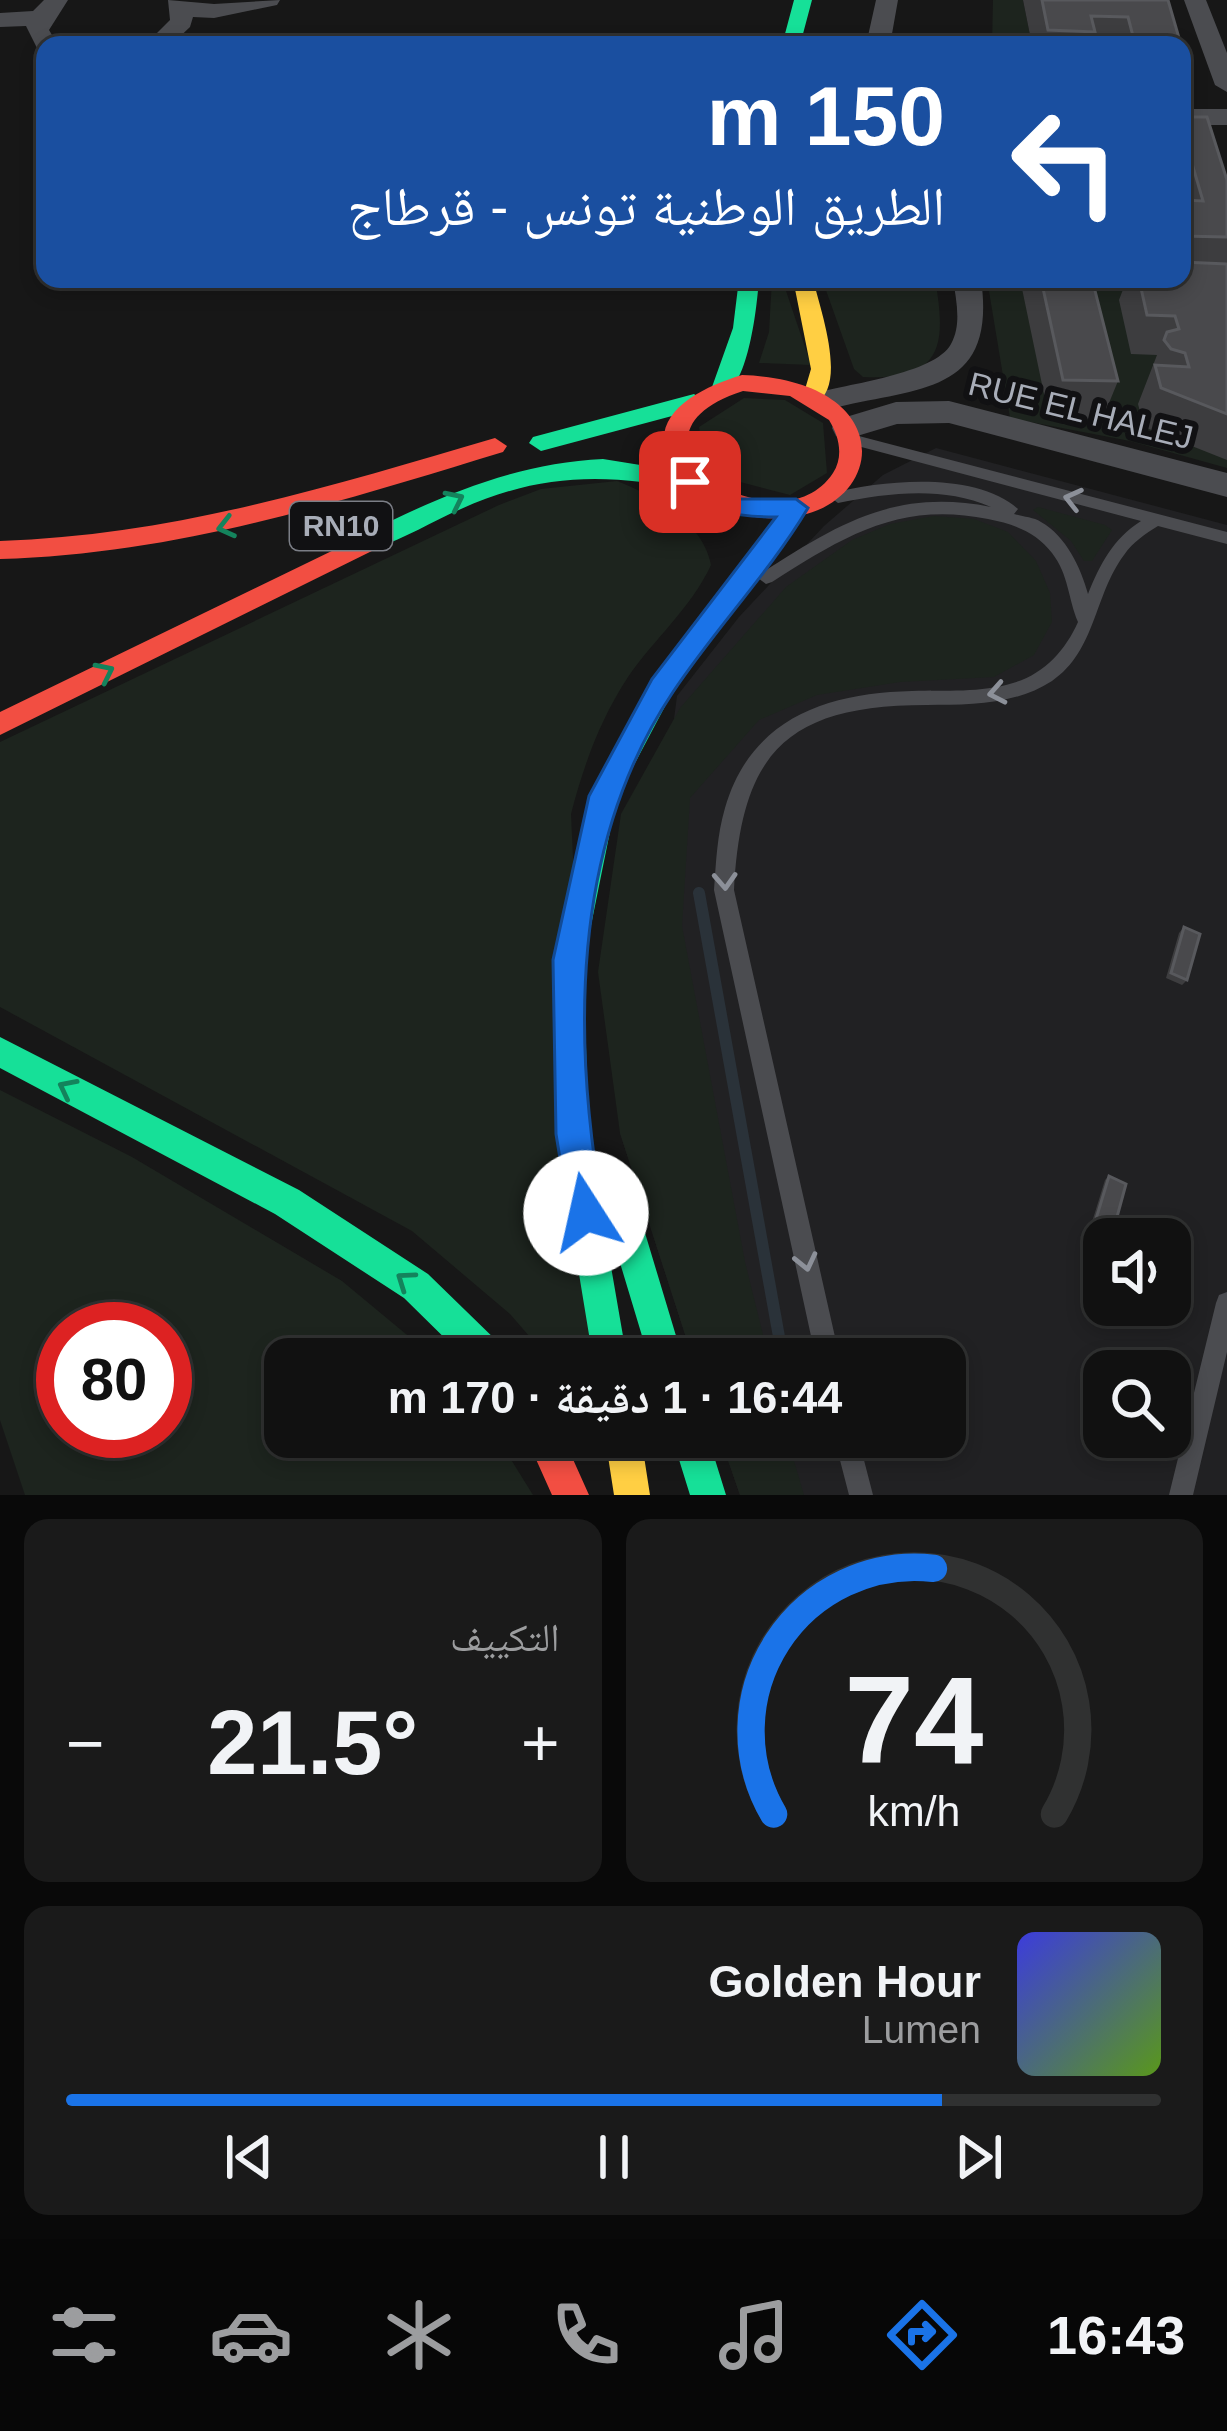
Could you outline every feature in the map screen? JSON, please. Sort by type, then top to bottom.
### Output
[{"type":"highway","points":[[793,36],[803,0]]},
{"type":"highway","points":[[822,36],[830,0]]},
{"type":"highway","points":[[723,387],[744,328],[748,288]]},
{"type":"highway","points":[[606,1338],[572,1134],[568,960],[603,796],[662,687],[806,504],[846,474],[849,434],[819,399],[822,369],[805,288]]},
{"type":"highway","name":"RN10","points":[[314,538],[461,471],[581,430],[694,402],[723,387],[779,384],[819,399]]},
{"type":"highway","points":[[690,482],[676,462],[673,440],[679,419],[694,402]]},
{"type":"highway","points":[[0,550],[96,550],[165,542],[295,511],[514,441],[581,430]]},
{"type":"highway","points":[[0,724],[477,489],[550,467],[608,463],[650,469],[690,482],[738,508],[806,504]]},
{"type":"highway","points":[[568,960],[604,1151]]},
{"type":"highway","points":[[0,1052],[287,1202],[416,1286],[469,1338]]},
{"type":"highway","points":[[616,1193],[660,1338]]},
{"type":"highway","points":[[554,1458],[571,1495]]},
{"type":"highway","points":[[626,1458],[632,1495]]},
{"type":"highway","points":[[697,1458],[708,1495]]},
{"type":"street","points":[[167,36],[182,22],[181,5],[214,10],[269,0]]},
{"type":"street","points":[[880,36],[887,0]]},
{"type":"street","points":[[1195,0],[1227,86]]},
{"type":"street","points":[[0,20],[52,5]]},
{"type":"street","points":[[41,36],[37,30],[52,5]]},
{"type":"street","points":[[1191,117],[1227,117]]},
{"type":"street","points":[[819,399],[932,375],[957,363],[974,327],[968,288]]},
{"type":"street","name":"RUE EL HALEJ","points":[[849,434],[896,413],[949,412],[1227,485]]},
{"type":"lane","points":[[849,434],[1227,538]]},
{"type":"lane","points":[[806,504],[886,487],[940,487],[994,501],[1040,529],[1075,574],[1083,625]]},
{"type":"lane","points":[[722,606],[841,530],[893,511],[982,510],[1040,529]]},
{"type":"lane","points":[[823,1338],[724,890],[727,834],[741,782],[778,734],[805,717],[868,699],[984,697],[1009,692],[1052,672],[1067,657],[1113,553],[1134,530],[1156,520]]},
{"type":"lane","points":[[1181,1495],[1227,1303]]},
{"type":"lane","points":[[851,1458],[861,1495]]},
{"type":"shaded area","points":[[993,0],[1023,0],[1030,36],[992,36]]},
{"type":"shaded area","points":[[1227,201],[1227,468],[1130,441],[1010,418],[988,288],[1191,288],[1191,263]]},
{"type":"shaded area","points":[[771,288],[785,288],[811,365],[759,363],[769,332]]},
{"type":"shaded area","points":[[825,288],[936,288],[938,341],[924,365],[889,377],[863,377],[854,369]]},
{"type":"shaded area","points":[[744,398],[785,400],[823,423],[827,473],[790,495],[706,473],[699,427]]},
{"type":"shaded area","points":[[936,448],[1227,525],[1227,1495],[740,1495],[727,1458],[966,1458],[966,1338],[686,1338],[620,1133],[677,696],[739,617],[824,526],[883,475]]},
{"type":"shaded area","points":[[617,481],[647,494],[688,523],[711,565],[618,693],[594,743],[571,814],[595,1338],[531,1338],[510,1314],[412,1231],[0,1007],[0,742],[541,489]]},
{"type":"shaded area","points":[[1038,507],[1112,530],[1092,561],[1084,561],[1071,541],[1033,510]]},
{"type":"shaded area","points":[[934,516],[974,519],[1008,532],[1036,561],[1050,593],[1052,622],[1034,655],[994,677],[900,682],[817,695],[759,720],[690,798],[682,926],[745,1262],[764,1338],[686,1338],[620,1133],[598,972],[621,814],[680,708],[786,587],[852,540],[890,524]]},
{"type":"shaded area","points":[[0,1090],[132,1157],[342,1281],[411,1338],[264,1338],[264,1458],[510,1458],[533,1495],[25,1495],[0,1420]]},
{"type":"shaded area","points":[[727,1458],[793,1458],[804,1495],[740,1495]]},
{"type":"building","points":[[1042,0],[1168,0],[1178,36],[1133,36],[1128,17],[1091,16],[1095,32],[1048,30]]},
{"type":"building","points":[[1191,117],[1207,117],[1227,180],[1227,237],[1191,236],[1191,200],[1203,201],[1191,160]]},
{"type":"building","points":[[1191,262],[1227,264],[1227,414],[1161,388],[1155,365],[1189,367],[1185,353],[1171,349],[1164,340],[1167,332],[1179,329],[1175,316],[1147,315],[1141,288],[1191,288]]},
{"type":"building","points":[[1043,288],[1094,288],[1118,381],[1063,380]]},
{"type":"building","points":[[1184,927],[1200,934],[1187,980],[1171,973]]},
{"type":"building","points":[[1109,1176],[1126,1184],[1117,1218],[1096,1218]]},
{"type":"waterway","points":[[699,893],[779,1338]]},
{"type":"traffic: fast","points":[[793,36],[803,0]]},
{"type":"traffic: fast","points":[[723,387],[744,328],[748,288]]},
{"type":"traffic: fast","points":[[541,443],[694,402]]},
{"type":"traffic: fast","points":[[375,539],[490,487],[564,469],[644,472],[690,482]]},
{"type":"traffic: fast","points":[[606,1338],[572,1134],[569,960],[603,796],[662,687],[796,508]]},
{"type":"traffic: fast","points":[[0,1052],[287,1202],[416,1286],[469,1338]]},
{"type":"traffic: fast","points":[[622,1213],[660,1338]]},
{"type":"traffic: fast","points":[[697,1458],[708,1495]]},
{"type":"traffic: slow","points":[[805,288],[822,369],[814,396]]},
{"type":"traffic: slow","points":[[626,1458],[632,1495]]},
{"type":"traffic: jam","points":[[742,383],[794,389],[837,414],[846,428],[851,452],[848,468],[835,487],[805,506],[772,511],[738,505],[709,491],[687,471],[675,447],[678,423],[703,397],[742,383]]},
{"type":"traffic: jam","points":[[0,550],[66,548],[191,531],[312,501],[495,446]]},
{"type":"traffic: jam","points":[[0,724],[375,539]]},
{"type":"traffic: jam","points":[[554,1458],[571,1495]]},
{"type":"route","points":[[586,1213],[572,1134],[568,960],[603,796],[662,687],[796,508],[738,508],[690,482]]}]
